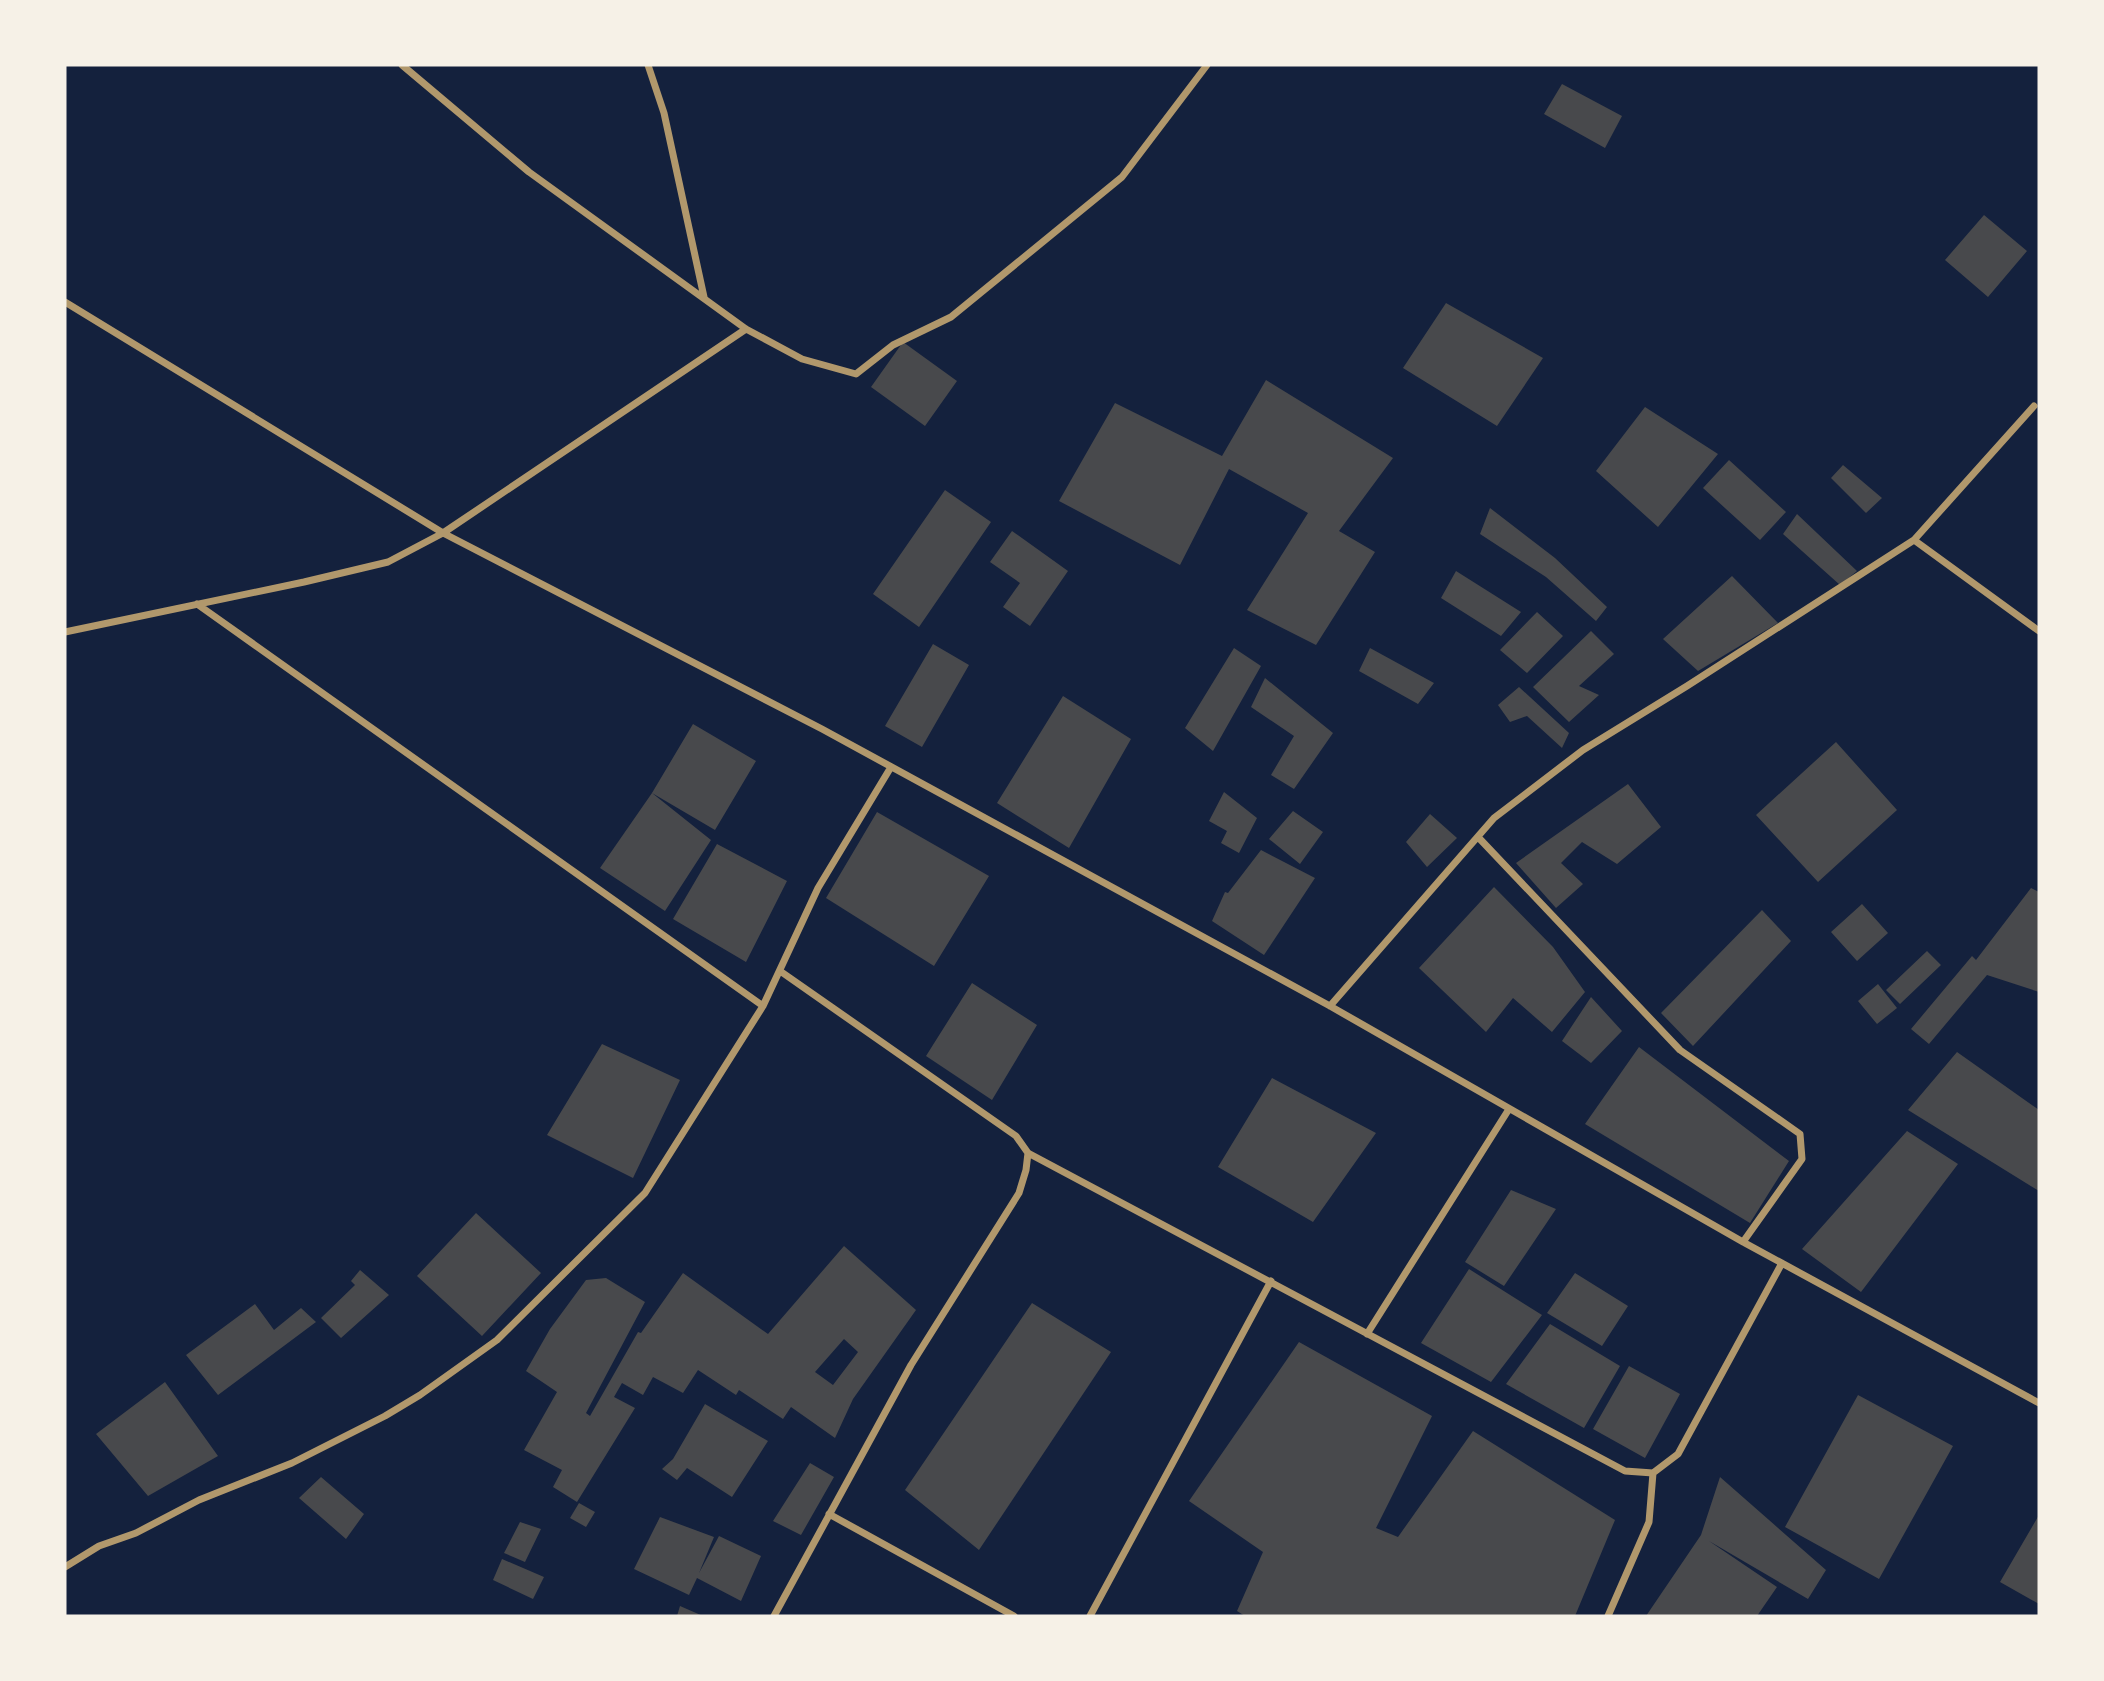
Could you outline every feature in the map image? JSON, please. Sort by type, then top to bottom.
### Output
[{"type":"street","points":[[402,65],[529,172],[746,329],[802,359],[856,374],[893,345],[950,317],[1122,177],[1207,65]]},
{"type":"street","points":[[648,65],[664,113],[704,298]]},
{"type":"street","points":[[65,302],[443,534],[822,729],[1330,1006],[1743,1242],[2039,1404]]},
{"type":"street","points":[[65,632],[388,562],[443,534],[746,329]]},
{"type":"street","points":[[1330,1006],[1494,818],[1583,750],[1688,686],[1914,540],[2034,406]]},
{"type":"street","points":[[1914,540],[2039,631]]},
{"type":"street","points":[[197,604],[763,1006]]},
{"type":"street","points":[[65,1567],[99,1546],[135,1533],[199,1500],[292,1463],[385,1416],[420,1395],[497,1340],[645,1193],[763,1006],[818,888],[891,767]]},
{"type":"street","points":[[1478,837],[1680,1050],[1800,1134],[1802,1159],[1743,1242]]},
{"type":"street","points":[[780,971],[1016,1136],[1028,1153],[1625,1471],[1653,1473],[1678,1454],[1782,1263]]},
{"type":"street","points":[[1367,1334],[1509,1109]]},
{"type":"street","points":[[774,1616],[911,1364],[1019,1193],[1028,1153]]},
{"type":"street","points":[[1090,1616],[1271,1281]]},
{"type":"street","points":[[1608,1616],[1649,1522],[1653,1473]]},
{"type":"street","points":[[829,1514],[1014,1616]]},
{"type":"street","points":[[65,1554],[73,1562]]},
{"type":"building","points":[[1562,84],[1622,116],[1605,148],[1544,114]]},
{"type":"building","points":[[1984,215],[2027,251],[1988,297],[1945,260]]},
{"type":"building","points":[[1446,303],[1543,358],[1497,426],[1403,368]]},
{"type":"building","points":[[903,342],[957,381],[925,426],[871,387]]},
{"type":"building","points":[[1266,380],[1393,458],[1339,531],[1375,552],[1316,645],[1247,610],[1308,513],[1229,469],[1180,565],[1059,501],[1115,403],[1222,456]]},
{"type":"building","points":[[1645,407],[1718,454],[1658,527],[1596,471]]},
{"type":"building","points":[[1729,460],[1786,512],[1760,540],[1703,488]]},
{"type":"building","points":[[1843,465],[1882,498],[1866,513],[1831,478]]},
{"type":"building","points":[[945,490],[991,522],[919,627],[873,594]]},
{"type":"building","points":[[1490,508],[1555,558],[1607,607],[1596,621],[1546,577],[1480,534]]},
{"type":"building","points":[[1797,514],[1857,571],[1840,585],[1783,534]]},
{"type":"building","points":[[1012,531],[1068,571],[1030,626],[1003,607],[1020,583],[990,562]]},
{"type":"building","points":[[1456,571],[1521,612],[1501,636],[1441,598]]},
{"type":"building","points":[[1732,576],[1778,623],[1698,671],[1663,639]]},
{"type":"building","points":[[1537,612],[1563,636],[1527,673],[1500,650]]},
{"type":"building","points":[[1591,631],[1614,654],[1579,686],[1599,695],[1569,722],[1533,687]]},
{"type":"building","points":[[933,644],[969,665],[922,747],[885,726]]},
{"type":"building","points":[[1234,648],[1261,666],[1213,751],[1185,728]]},
{"type":"building","points":[[1370,648],[1434,683],[1418,704],[1359,671]]},
{"type":"building","points":[[1265,678],[1333,733],[1294,789],[1271,775],[1294,736],[1251,707]]},
{"type":"building","points":[[1519,687],[1569,733],[1562,748],[1527,716],[1510,722],[1498,705]]},
{"type":"building","points":[[1063,696],[1131,739],[1069,848],[997,803]]},
{"type":"building","points":[[693,724],[756,761],[715,830],[652,793]]},
{"type":"building","points":[[1836,742],[1897,810],[1818,882],[1756,815]]},
{"type":"building","points":[[1628,784],[1661,827],[1617,864],[1582,842],[1561,863],[1583,884],[1556,908],[1516,863]]},
{"type":"building","points":[[1224,792],[1257,818],[1239,853],[1221,843],[1227,831],[1209,821]]},
{"type":"building","points":[[652,793],[711,840],[665,911],[600,868]]},
{"type":"building","points":[[1293,811],[1323,832],[1300,864],[1269,839]]},
{"type":"building","points":[[877,812],[989,876],[934,966],[826,898]]},
{"type":"building","points":[[1430,814],[1457,838],[1427,867],[1406,842]]},
{"type":"building","points":[[717,844],[787,881],[746,962],[673,919]]},
{"type":"building","points":[[1261,850],[1315,878],[1264,955],[1212,921],[1225,892],[1228,893]]},
{"type":"building","points":[[1494,887],[1553,947],[1585,992],[1552,1032],[1513,998],[1486,1032],[1419,968]]},
{"type":"building","points":[[2031,888],[2039,892],[2039,992],[1987,975],[1929,1044],[1911,1029],[1972,956],[1976,960]]},
{"type":"building","points":[[1862,904],[1888,933],[1857,961],[1831,932]]},
{"type":"building","points":[[1762,910],[1791,941],[1693,1046],[1661,1013]]},
{"type":"building","points":[[1927,951],[1941,965],[1900,1004],[1886,990]]},
{"type":"building","points":[[972,983],[1037,1025],[992,1100],[926,1056]]},
{"type":"building","points":[[1878,984],[1897,1008],[1877,1024],[1858,1001]]},
{"type":"building","points":[[1591,997],[1622,1031],[1591,1063],[1562,1041]]},
{"type":"building","points":[[602,1044],[680,1080],[633,1178],[547,1135]]},
{"type":"building","points":[[1639,1047],[1789,1161],[1750,1223],[1585,1124]]},
{"type":"building","points":[[1957,1052],[2039,1110],[2039,1191],[1908,1110]]},
{"type":"building","points":[[1272,1078],[1376,1133],[1313,1222],[1218,1167]]},
{"type":"building","points":[[1907,1131],[1958,1164],[1861,1292],[1802,1249]]},
{"type":"building","points":[[1511,1190],[1556,1209],[1504,1286],[1465,1262]]},
{"type":"building","points":[[476,1213],[541,1273],[482,1336],[417,1276]]},
{"type":"building","points":[[844,1246],[916,1310],[853,1399],[835,1438],[791,1407],[783,1419],[739,1390],[736,1395],[698,1370],[683,1393],[653,1377],[643,1395],[622,1383],[614,1397],[635,1408],[577,1502],[553,1487],[562,1470],[524,1450],[557,1392],[526,1371],[550,1329],[586,1280],[606,1278],[645,1302],[586,1413],[590,1416],[638,1332],[641,1333],[683,1273],[768,1334]],"holes":[[[844,1339],[858,1352],[833,1385],[815,1372]]]},
{"type":"building","points":[[1469,1269],[1542,1315],[1491,1382],[1421,1343]]},
{"type":"building","points":[[360,1270],[389,1295],[341,1338],[321,1318],[355,1285],[351,1281]]},
{"type":"building","points":[[1575,1273],[1628,1306],[1602,1346],[1547,1313]]},
{"type":"building","points":[[1032,1303],[1111,1352],[979,1550],[905,1490]]},
{"type":"building","points":[[255,1304],[274,1330],[301,1308],[316,1322],[218,1395],[186,1355]]},
{"type":"building","points":[[1550,1324],[1620,1366],[1584,1428],[1506,1384]]},
{"type":"building","points":[[1299,1342],[1432,1416],[1376,1528],[1398,1537],[1473,1431],[1615,1520],[1575,1616],[1245,1616],[1237,1611],[1263,1552],[1189,1501]]},
{"type":"building","points":[[1629,1366],[1680,1394],[1645,1458],[1593,1429]]},
{"type":"building","points":[[165,1382],[218,1456],[148,1496],[96,1434]]},
{"type":"building","points":[[1858,1395],[1953,1446],[1879,1579],[1785,1527]]},
{"type":"building","points":[[705,1404],[768,1441],[732,1497],[687,1468],[677,1480],[662,1469],[673,1459]]},
{"type":"building","points":[[810,1463],[834,1477],[801,1535],[773,1521]]},
{"type":"building","points":[[321,1477],[364,1514],[346,1539],[299,1498]]},
{"type":"building","points":[[1720,1477],[1826,1570],[1808,1599],[1709,1541],[1777,1587],[1757,1616],[1646,1616],[1701,1535]]},
{"type":"building","points":[[579,1503],[595,1512],[586,1527],[570,1518]]},
{"type":"building","points":[[2039,1515],[2039,1604],[2000,1582]]},
{"type":"building","points":[[660,1517],[714,1537],[699,1573],[719,1536],[761,1556],[741,1601],[697,1578],[689,1595],[634,1569]]},
{"type":"building","points":[[520,1522],[541,1529],[525,1562],[504,1553]]},
{"type":"building","points":[[502,1559],[544,1577],[533,1599],[493,1580]]},
{"type":"building","points":[[680,1606],[703,1616],[677,1616]]}]
